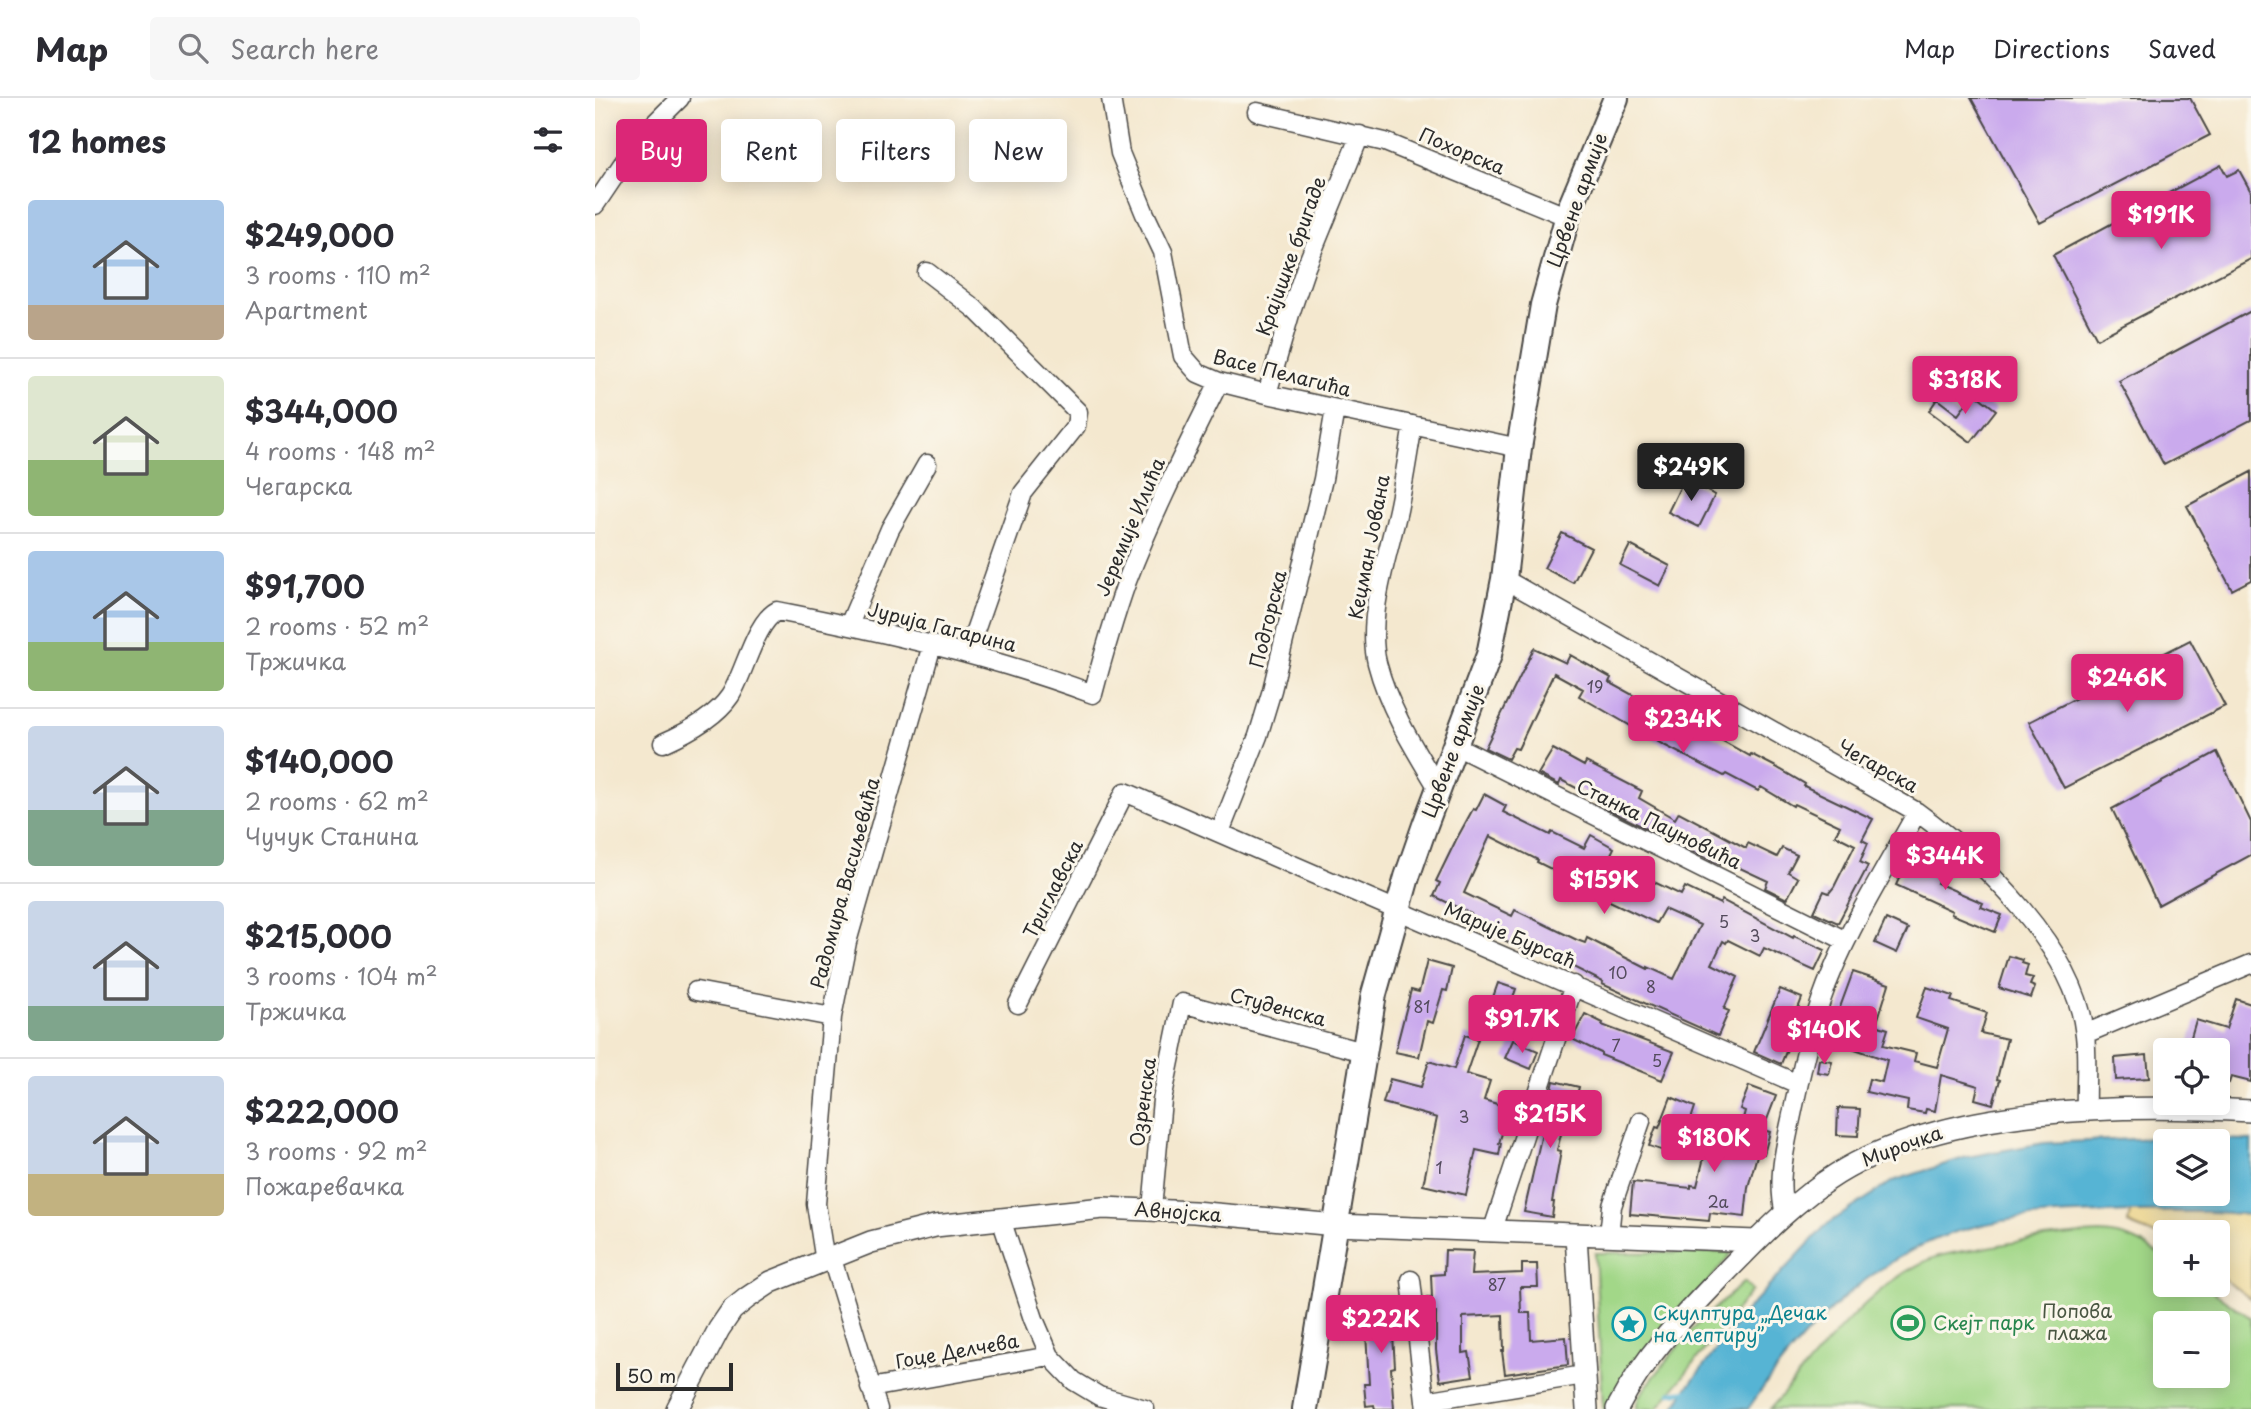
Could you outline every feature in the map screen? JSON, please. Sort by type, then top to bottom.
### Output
[{"type":"main road","name":"Црвене армије","points":[[1305,1409],[1374,994],[1438,788],[1489,655],[1504,579],[1519,448],[1543,305],[1567,217],[1616,98]]},
{"type":"street","points":[[595,205],[640,138],[680,98]]},
{"type":"street","name":"Васе Пелагића","points":[[1111,98],[1120,153],[1163,252],[1183,356],[1198,373],[1219,382],[1267,394],[1519,448]]},
{"type":"street","name":"Похорска","points":[[1257,112],[1360,135],[1406,150],[1567,217]]},
{"type":"street","name":"Крајишке бригаде","points":[[1267,394],[1306,267],[1360,135]]},
{"type":"street","points":[[927,272],[975,309],[1078,412],[1076,426],[1023,493],[967,654]]},
{"type":"street","name":"Јеремије Илића","points":[[1093,694],[1111,627],[1128,578],[1219,382]]},
{"type":"street","name":"Подгорска","points":[[1220,832],[1258,736],[1272,690],[1323,479],[1335,409]]},
{"type":"street","name":"Кецман Јована","points":[[1413,425],[1377,605],[1374,639],[1377,661],[1388,697],[1404,732],[1438,788]]},
{"type":"street","points":[[849,625],[890,529],[927,464]]},
{"type":"street","name":"Чегарска","points":[[1504,579],[1917,812],[1965,849],[1995,879],[2041,934],[2060,962],[2072,987],[2085,1034],[2086,1111]]},
{"type":"street","name":"Јурија Гагарина","points":[[663,743],[687,732],[721,706],[735,687],[766,620],[777,611],[849,625],[967,654],[1049,677],[1093,694]]},
{"type":"street","name":"Радомира Васиљевића","points":[[878,1409],[829,1260],[816,1204],[832,1017],[847,942],[932,645]]},
{"type":"street","name":"Станка Пауновића","points":[[1454,746],[1846,940]]},
{"type":"street","name":"Триглавска","points":[[1018,1004],[1125,792],[1220,832]]},
{"type":"street","points":[[1785,1214],[1780,1197],[1781,1175],[1798,1084],[1821,1001],[1846,940],[1917,812]]},
{"type":"street","points":[[1220,832],[1398,910]]},
{"type":"street","name":"Марије Бурсаћ","points":[[1398,910],[1798,1084]]},
{"type":"street","points":[[2085,1034],[2251,964]]},
{"type":"street","points":[[1492,1232],[1574,985]]},
{"type":"street","points":[[696,991],[832,1017]]},
{"type":"street","name":"Студенска","points":[[1182,1003],[1363,1052]]},
{"type":"street","name":"Озренска","points":[[1151,1209],[1162,1100],[1182,1003]]},
{"type":"street","name":"Мирочка","points":[[1617,1409],[1634,1378],[1660,1344],[1756,1241],[1785,1214],[1835,1175],[1873,1154],[1908,1140],[1979,1122],[2086,1111],[2251,1111]]},
{"type":"street","points":[[1609,1236],[1612,1206],[1641,1121]]},
{"type":"street","name":"Авнојска","points":[[677,1409],[719,1329],[732,1310],[771,1282],[871,1242],[935,1226],[1103,1208],[1151,1209],[1336,1226],[1756,1241]]},
{"type":"street","points":[[1001,1219],[1034,1319],[1050,1356],[1074,1381],[1099,1396],[1145,1409]]},
{"type":"street","points":[[1576,1236],[1587,1409]]},
{"type":"street","points":[[1411,1280],[1426,1405],[1584,1375]]},
{"type":"street","name":"Гоце Делчева","points":[[870,1388],[1050,1356]]},
{"type":"green space","name":"Попова плажа","points":[[2100,1233],[2127,1237],[2153,1251],[2153,1297],[2220,1297],[2251,1318],[2251,1409],[1770,1409],[1843,1325],[1907,1271],[1930,1259],[1948,1254],[2054,1237]]},
{"type":"green space","points":[[1732,1252],[1609,1409],[1603,1409],[1595,1253]]},
{"type":"green space","points":[[1744,1282],[1752,1290],[1657,1409],[1636,1409],[1639,1396],[1692,1329]]},
{"type":"sand","points":[[2130,1212],[2221,1212],[2251,1215],[2251,1299],[2230,1284],[2230,1220],[2153,1220],[2153,1234],[2128,1224]]},
{"type":"water","points":[[2153,1138],[2153,1206],[2230,1206],[2230,1140],[2251,1140],[2251,1215],[2179,1211],[2055,1215],[1987,1224],[1936,1239],[1903,1255],[1844,1298],[1792,1351],[1748,1409],[1674,1409],[1745,1312],[1826,1225],[1893,1181],[1967,1157],[2044,1143]]},
{"type":"building","points":[[1971,98],[2190,98],[2210,135],[2040,223]]},
{"type":"building","points":[[2221,165],[2227,176],[2239,170],[2251,192],[2251,259],[2097,339],[2053,255]]},
{"type":"building","points":[[2251,311],[2251,420],[2164,465],[2119,381]]},
{"type":"building","points":[[1974,393],[1996,410],[1971,442],[1929,411],[1937,399],[1958,415]]},
{"type":"building","points":[[2251,472],[2251,580],[2232,590],[2187,506]]},
{"type":"building","points":[[1684,479],[1715,495],[1699,527],[1668,512]]},
{"type":"building","points":[[1562,533],[1591,548],[1573,583],[1544,568]]},
{"type":"building","points":[[1630,545],[1670,566],[1660,586],[1620,565]]},
{"type":"building","points":[[2190,640],[2225,706],[2064,788],[2029,722]]},
{"type":"building","points":[[1534,648],[1566,663],[1570,655],[1611,678],[1609,682],[1656,708],[1658,705],[1750,756],[1751,754],[1776,767],[1805,784],[1804,786],[1873,819],[1862,840],[1868,843],[1860,862],[1868,866],[1838,923],[1814,912],[1824,891],[1829,893],[1834,887],[1855,845],[1835,835],[1840,826],[1794,804],[1793,806],[1761,787],[1758,791],[1726,774],[1724,776],[1662,744],[1579,696],[1583,689],[1554,673],[1518,749],[1514,748],[1508,759],[1485,748]]},
{"type":"building","points":[[1553,749],[1584,766],[1586,762],[1642,791],[1639,798],[1675,819],[1679,812],[1746,848],[1748,843],[1777,857],[1782,848],[1797,855],[1788,872],[1798,878],[1787,899],[1765,888],[1768,881],[1723,860],[1720,865],[1605,808],[1607,804],[1561,780],[1559,785],[1538,774]]},
{"type":"building","points":[[2217,752],[2251,822],[2251,855],[2158,905],[2112,809]]},
{"type":"building","points":[[1484,794],[1506,806],[1503,812],[1550,835],[1552,832],[1584,848],[1591,835],[1614,848],[1608,860],[1681,895],[1685,887],[1720,904],[1722,900],[1793,938],[1794,936],[1825,950],[1815,971],[1764,948],[1760,956],[1728,940],[1726,943],[1723,941],[1712,964],[1738,977],[1724,1009],[1729,1011],[1718,1036],[1602,984],[1603,982],[1526,943],[1523,949],[1500,938],[1502,935],[1469,919],[1471,914],[1434,896],[1440,883],[1436,881],[1456,840],[1473,809],[1476,810]],"holes":[[[1490,836],[1538,860],[1537,862],[1557,872],[1562,862],[1607,885],[1601,897],[1656,923],[1664,909],[1700,925],[1674,979],[1587,938],[1585,943],[1515,910],[1512,916],[1464,893]]]},
{"type":"building","points":[[1937,849],[1951,856],[1937,883],[1983,903],[1981,907],[2002,915],[1995,932],[1951,914],[1952,911],[1896,885],[1909,857],[1928,867]]},
{"type":"building","points":[[1886,919],[1908,929],[1897,953],[1875,943]]},
{"type":"building","points":[[2009,956],[2023,960],[2022,963],[2028,965],[2025,976],[2033,978],[2030,985],[2035,987],[2031,998],[1999,988]]},
{"type":"building","points":[[1427,961],[1452,968],[1447,991],[1443,990],[1433,1023],[1427,1021],[1419,1057],[1395,1052],[1411,990],[1419,992]]},
{"type":"building","points":[[1853,972],[1889,984],[1876,1025],[1888,1029],[1883,1045],[1916,1053],[1914,1061],[1937,1067],[1948,1029],[1916,1018],[1927,987],[1953,996],[1951,1001],[1987,1013],[1981,1033],[2007,1039],[1993,1104],[1975,1099],[1978,1086],[1941,1075],[1935,1111],[1926,1109],[1925,1113],[1907,1110],[1908,1101],[1866,1092],[1869,1079],[1882,1082],[1887,1060],[1828,1040]]},
{"type":"building","points":[[1498,983],[1516,989],[1511,1004],[1517,1006],[1508,1032],[1484,1023]]},
{"type":"building","points":[[1780,989],[1802,998],[1788,1035],[1792,1037],[1781,1064],[1754,1052]]},
{"type":"building","points":[[2236,999],[2251,1004],[2251,1082],[2231,1077],[2230,1080],[2230,1038],[2191,1038],[2196,1020],[2226,1029]]},
{"type":"building","points":[[1585,1014],[1603,1023],[1602,1025],[1674,1052],[1662,1080],[1601,1055],[1572,1039]]},
{"type":"building","points":[[1465,1035],[1478,1039],[1466,1074],[1490,1081],[1484,1100],[1510,1108],[1499,1143],[1499,1155],[1476,1150],[1466,1195],[1423,1185],[1437,1118],[1383,1103],[1390,1079],[1421,1087],[1429,1061],[1454,1069]]},
{"type":"building","points":[[1513,1040],[1538,1051],[1531,1069],[1505,1058]]},
{"type":"building","points":[[2147,1055],[2149,1078],[2116,1080],[2115,1058]]},
{"type":"building","points":[[1819,1059],[1832,1061],[1829,1074],[1817,1072]]},
{"type":"building","points":[[1554,1081],[1579,1087],[1571,1119],[1565,1118],[1557,1150],[1561,1151],[1552,1217],[1524,1212]]},
{"type":"building","points":[[1749,1086],[1776,1096],[1763,1130],[1770,1132],[1764,1154],[1758,1152],[1748,1187],[1745,1217],[1710,1213],[1709,1221],[1630,1214],[1633,1182],[1691,1188],[1691,1185],[1697,1186],[1706,1149],[1733,1155],[1745,1111],[1740,1109]]},
{"type":"building","points":[[1671,1097],[1695,1107],[1679,1156],[1649,1146]]},
{"type":"building","points":[[1838,1108],[1860,1109],[1858,1136],[1837,1135]]},
{"type":"building","points":[[1445,1250],[1473,1251],[1471,1275],[1522,1273],[1522,1264],[1537,1264],[1538,1287],[1520,1287],[1521,1313],[1530,1313],[1531,1340],[1566,1337],[1568,1365],[1505,1374],[1502,1351],[1503,1315],[1463,1317],[1463,1353],[1469,1352],[1473,1376],[1440,1381],[1436,1350],[1436,1312],[1426,1312],[1426,1298],[1432,1298],[1431,1275],[1444,1274]]},
{"type":"building","points":[[1395,1299],[1397,1319],[1392,1319],[1395,1367],[1391,1368],[1394,1409],[1375,1409],[1374,1405],[1366,1406],[1364,1384],[1369,1384],[1367,1317],[1371,1316],[1370,1302]]},
{"type":"waterway","points":[[1670,1393],[1690,1391]]},
{"type":"place","name":"Скејт парк","points":[[1908,1323]]},
{"type":"place","name":"Скулптура „Дечак на лептиру”","points":[[1629,1324]]}]
